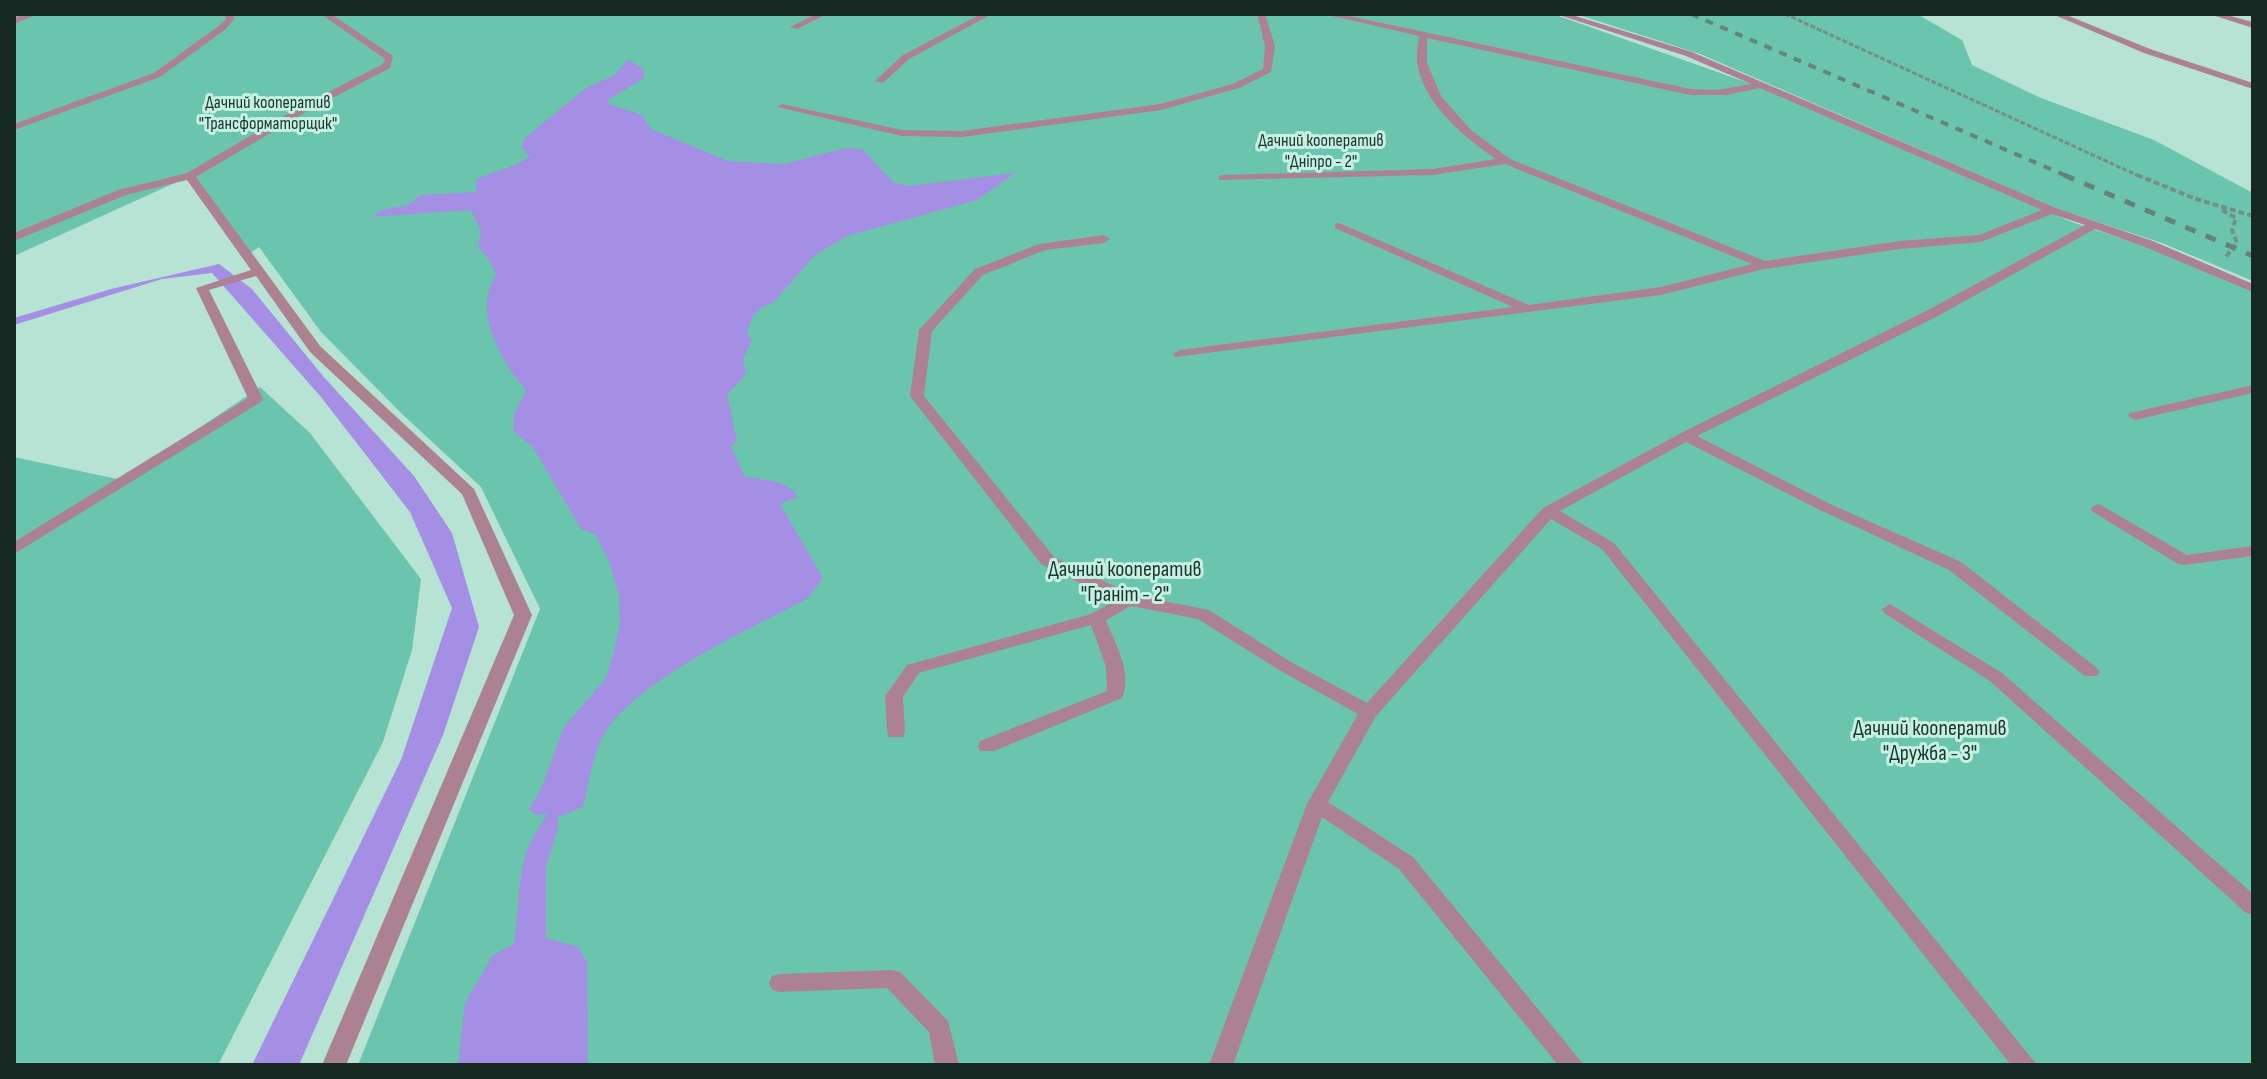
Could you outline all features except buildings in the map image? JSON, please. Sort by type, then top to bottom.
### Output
[{"type":"lane","points":[[14,21],[34,14]]},
{"type":"lane","points":[[14,127],[157,75],[223,27],[230,19],[229,14]]},
{"type":"lane","points":[[14,237],[87,206],[163,179],[190,176],[307,107],[387,66],[390,58],[325,14]]},
{"type":"lane","points":[[794,27],[823,14]]},
{"type":"lane","points":[[880,81],[906,57],[988,14]]},
{"type":"lane","points":[[782,107],[902,133],[962,134],[1161,107],[1236,86],[1268,70],[1270,46],[1261,14]]},
{"type":"lane","points":[[1328,14],[1690,92],[1710,95],[1737,92],[1762,84]]},
{"type":"lane","points":[[1560,14],[1689,54],[2052,210],[2149,244],[2253,288]]},
{"type":"lane","points":[[2056,14],[2147,51],[2253,86]]},
{"type":"lane","points":[[2213,14],[2253,25]]},
{"type":"lane","points":[[1423,35],[1422,65],[1444,110],[1476,141],[1506,161],[1764,265]]},
{"type":"lane","points":[[1223,178],[1433,172],[1506,161]]},
{"type":"lane","points":[[190,176],[315,349],[469,492],[523,615],[334,1065]]},
{"type":"lane","points":[[1180,354],[1661,291],[1764,265],[1900,245],[1981,238],[2052,210]]},
{"type":"lane","points":[[1339,226],[1526,308]]},
{"type":"lane","points":[[1221,1065],[1317,804],[1369,712],[1549,511],[1686,436],[1931,314],[2092,226]]},
{"type":"lane","points":[[1104,239],[1043,247],[979,272],[926,330],[917,396],[1048,561],[1129,600],[1203,614],[1285,666],[1369,712]]},
{"type":"lane","points":[[14,549],[256,399],[202,288],[260,271]]},
{"type":"lane","points":[[2135,416],[2253,389]]},
{"type":"lane","points":[[1686,436],[1825,507],[1955,566],[2091,672]]},
{"type":"lane","points":[[2099,509],[2184,560],[2253,551]]},
{"type":"lane","points":[[1549,511],[1608,546],[2025,1065]]},
{"type":"lane","points":[[896,732],[894,696],[913,669],[1097,618],[1129,600]]},
{"type":"lane","points":[[1890,609],[1996,677],[2253,907]]},
{"type":"lane","points":[[987,746],[1116,694],[1115,667],[1097,618]]},
{"type":"lane","points":[[1317,804],[1406,863],[1572,1065]]},
{"type":"lane","points":[[780,983],[892,979],[940,1028],[947,1065]]},
{"type":"path","points":[[1785,14],[1923,75],[2040,133],[2214,205],[2253,216]]},
{"type":"path","points":[[2213,270],[2237,243],[2232,230],[2236,218],[2214,205]]},
{"type":"green space","points":[[14,14],[1553,14],[1760,87],[2072,222],[2207,267],[2253,288],[2253,1065],[358,1065],[540,609],[481,487],[401,413],[321,332],[259,247],[249,254],[190,176],[14,256]]},
{"type":"green space","points":[[1576,14],[1917,14],[1962,40],[1972,65],[2041,98],[2154,140],[2253,193],[2253,281],[2162,243],[2055,208],[1700,54]]},
{"type":"green space","points":[[260,387],[310,433],[421,579],[412,650],[383,742],[218,1065],[14,1065],[14,457],[122,480]]},
{"type":"shaded area","points":[[628,59],[644,70],[644,78],[608,100],[608,104],[642,115],[651,129],[728,161],[784,164],[846,148],[862,149],[893,182],[909,186],[1015,173],[977,200],[847,236],[815,255],[773,303],[762,307],[752,317],[747,334],[752,340],[743,359],[746,374],[727,395],[737,440],[731,447],[745,477],[782,484],[794,491],[798,497],[780,504],[823,578],[808,598],[696,658],[641,695],[619,715],[603,736],[593,761],[583,807],[558,817],[558,828],[546,866],[546,938],[578,947],[587,962],[588,1065],[458,1065],[465,1003],[493,955],[514,944],[524,859],[547,814],[536,815],[529,809],[541,789],[564,727],[606,678],[620,622],[619,596],[610,564],[595,534],[581,529],[533,447],[513,431],[514,414],[526,390],[507,365],[492,335],[487,304],[489,289],[496,275],[490,261],[478,247],[481,232],[471,210],[372,217],[382,210],[408,205],[421,195],[476,192],[476,179],[530,156],[521,147],[526,137],[586,88],[615,75]]},
{"type":"shaded area","points":[[219,264],[252,289],[323,376],[414,476],[452,533],[479,627],[443,735],[299,1065],[252,1065],[401,760],[452,608],[410,512],[321,397],[212,273],[162,279],[14,325],[14,318],[111,289]]},
{"type":"railway","points":[[1691,14],[2069,177]]},
{"type":"railway","points":[[2064,175],[2253,256]]},
{"type":"park label","name":"Дачний кооператив \"Трансформаторщик\"","points":[[268,112]]},
{"type":"park label","name":"Дачний кооператив \"Дніпро - 2\"","points":[[1321,150]]},
{"type":"park label","name":"Дачний кооператив \"Граніт - 2\"","points":[[1125,582]]},
{"type":"park label","name":"Дачний кооператив \"Дружба - 3\"","points":[[1930,740]]}]
